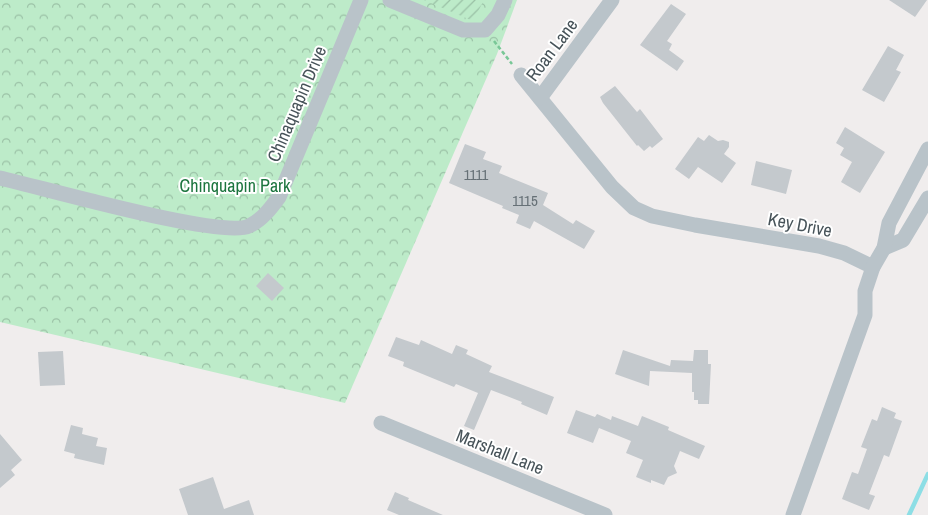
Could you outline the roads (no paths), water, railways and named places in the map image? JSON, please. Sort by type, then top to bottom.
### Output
[{"type":"street","name":"Chinaquapin Drive","points":[[0,178],[109,205],[210,226],[234,230],[249,226],[267,213],[279,197],[360,0]]},
{"type":"street","points":[[390,0],[463,30],[485,30],[498,15],[504,0]]},
{"type":"street","name":"Roan Lane","points":[[540,98],[612,0]]},
{"type":"street","name":"Key Drive","points":[[521,75],[612,187],[634,208],[652,216],[704,227],[820,246],[844,253],[873,267]]},
{"type":"street","points":[[793,515],[865,315],[865,291],[873,267],[884,248],[889,223],[928,149]]},
{"type":"street","points":[[884,248],[903,240],[928,198]]},
{"type":"street","name":"Marshall Lane","points":[[381,423],[605,515]]},
{"type":"waterway","points":[[909,515],[928,474]]},
{"type":"park label","name":"Chinquapin Park","points":[[235,186]]}]
